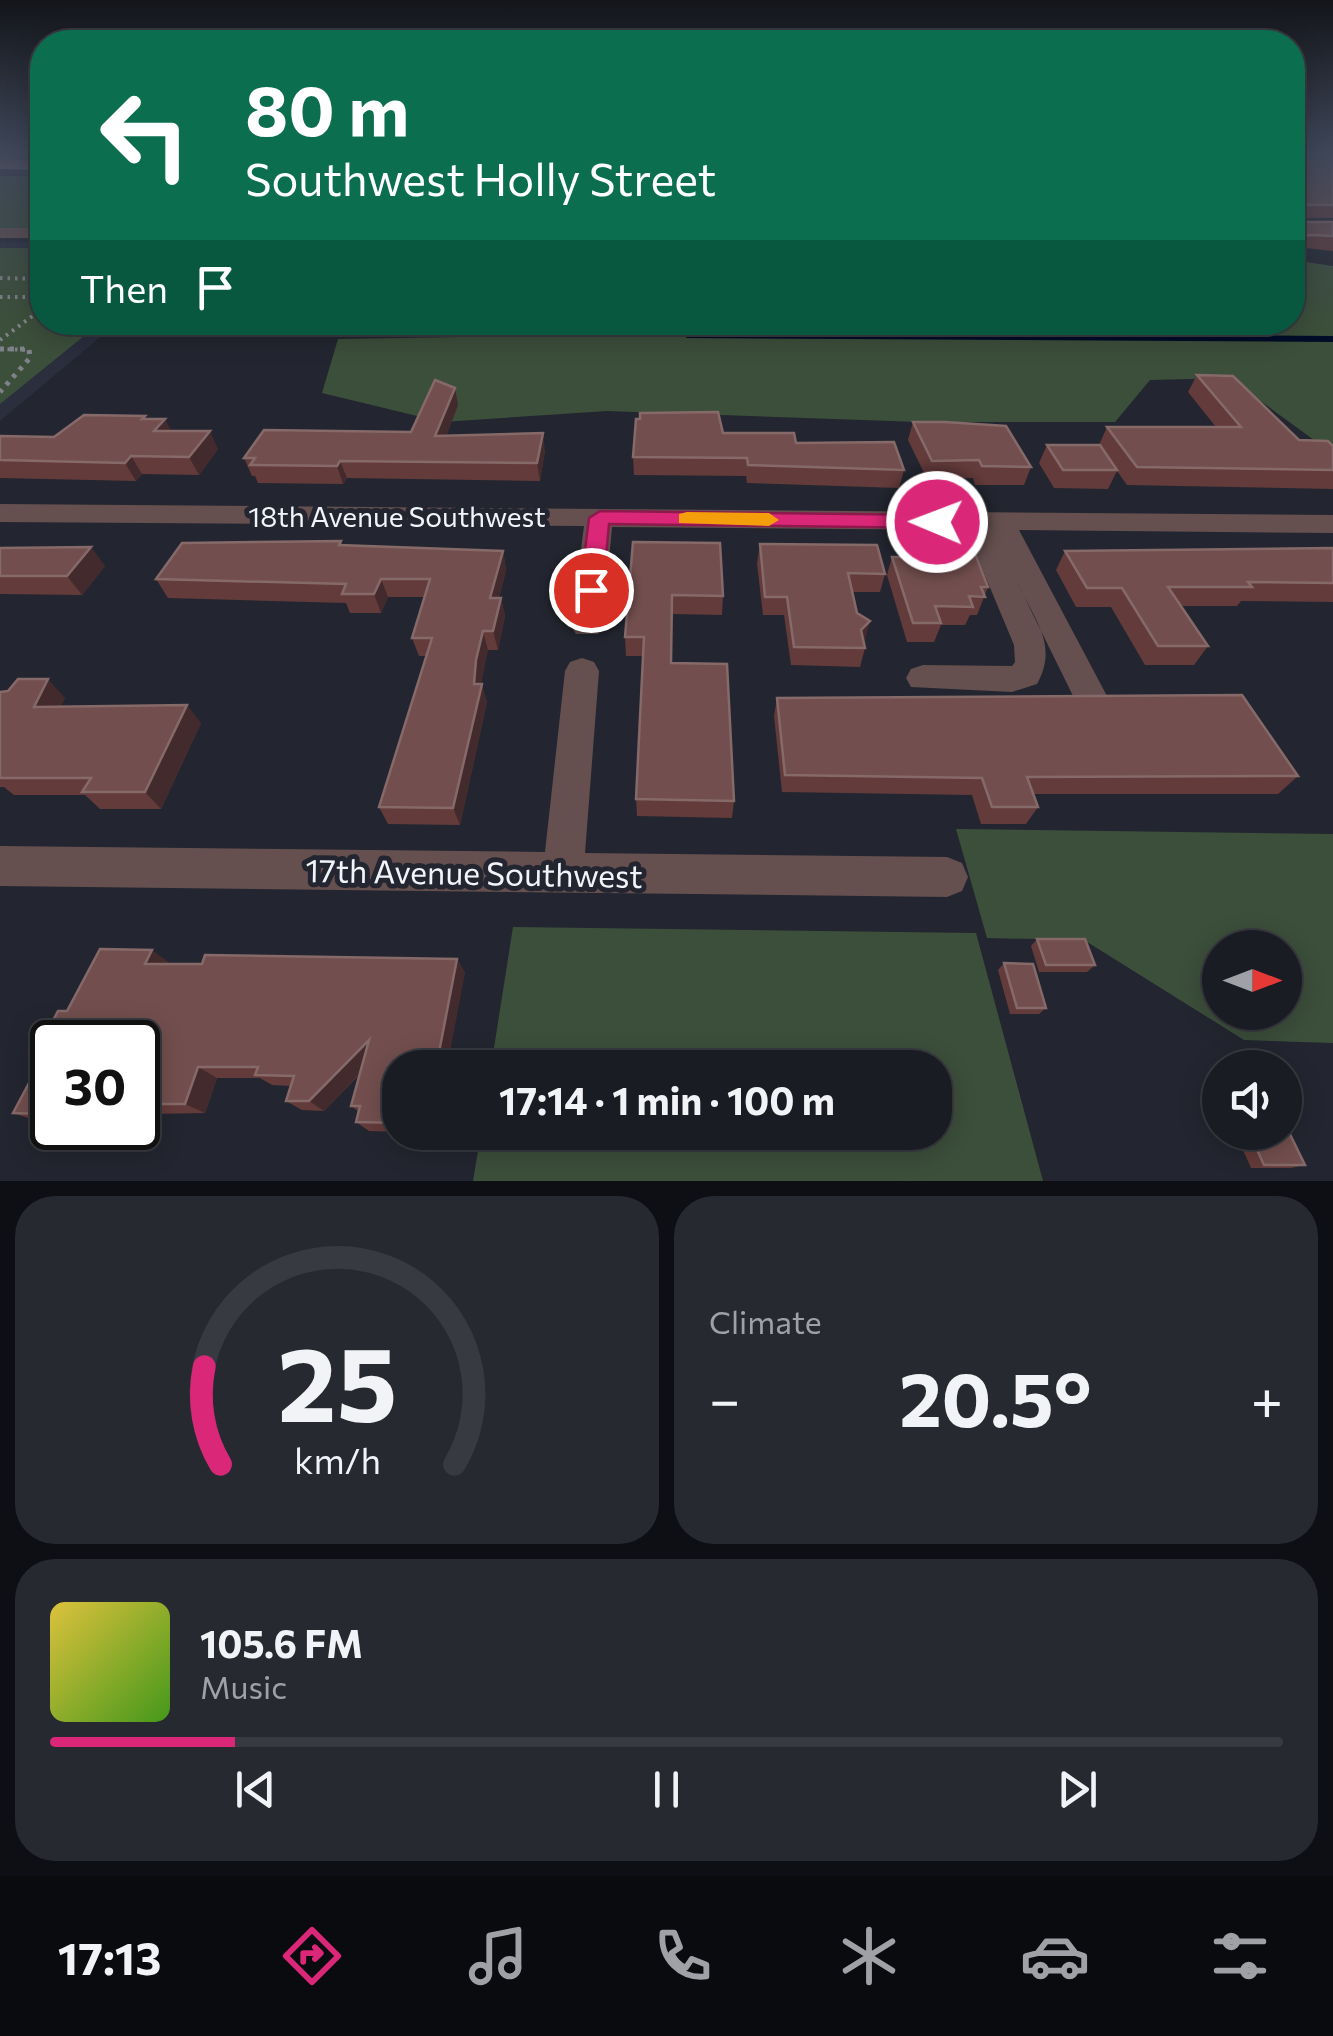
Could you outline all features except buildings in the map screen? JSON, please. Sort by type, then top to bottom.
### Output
[{"type":"street","points":[[0,233],[30,233]]},
{"type":"street","name":"18th Avenue Southwest","points":[[0,512],[1333,524]]},
{"type":"street","points":[[587,626],[600,518]]},
{"type":"street","points":[[923,678],[1012,679],[1025,675],[1032,663],[1030,644],[989,523]]},
{"type":"street","points":[[989,523],[1090,696]]},
{"type":"street","points":[[563,873],[582,671]]},
{"type":"street","name":"17th Avenue Southwest","points":[[0,866],[947,877]]},
{"type":"path","points":[[0,278],[30,279]]},
{"type":"path","points":[[0,296],[30,297]]},
{"type":"path","points":[[0,340],[30,318]]},
{"type":"path","points":[[0,349],[29,349],[30,358],[0,392]]},
{"type":"shaded area","points":[[0,242],[30,243],[30,335],[103,335],[0,421]]},
{"type":"green space","points":[[0,210],[30,210],[30,228],[0,228]]},
{"type":"green space","points":[[0,248],[30,248],[30,335],[85,335],[0,404]]},
{"type":"green space","points":[[1305,262],[1333,266],[1333,448],[1325,448],[1229,378],[1150,380],[1115,422],[920,422],[607,411],[442,422],[322,393],[338,339],[1305,335]]},
{"type":"green space","points":[[956,829],[1333,834],[1333,1043],[1244,1040],[1228,1030],[1302,1030],[1302,930],[1202,930],[1202,1014],[1084,940],[987,938]]},
{"type":"green space","points":[[513,927],[976,933],[1043,1181],[473,1181],[478,1150],[952,1150],[952,1050],[494,1050]]},
{"type":"waterway","points":[[688,335],[1333,339]]},
{"type":"slow traffic","points":[[687,519],[769,520]]},
{"type":"route","points":[[591,590],[600,518],[937,522]]}]
